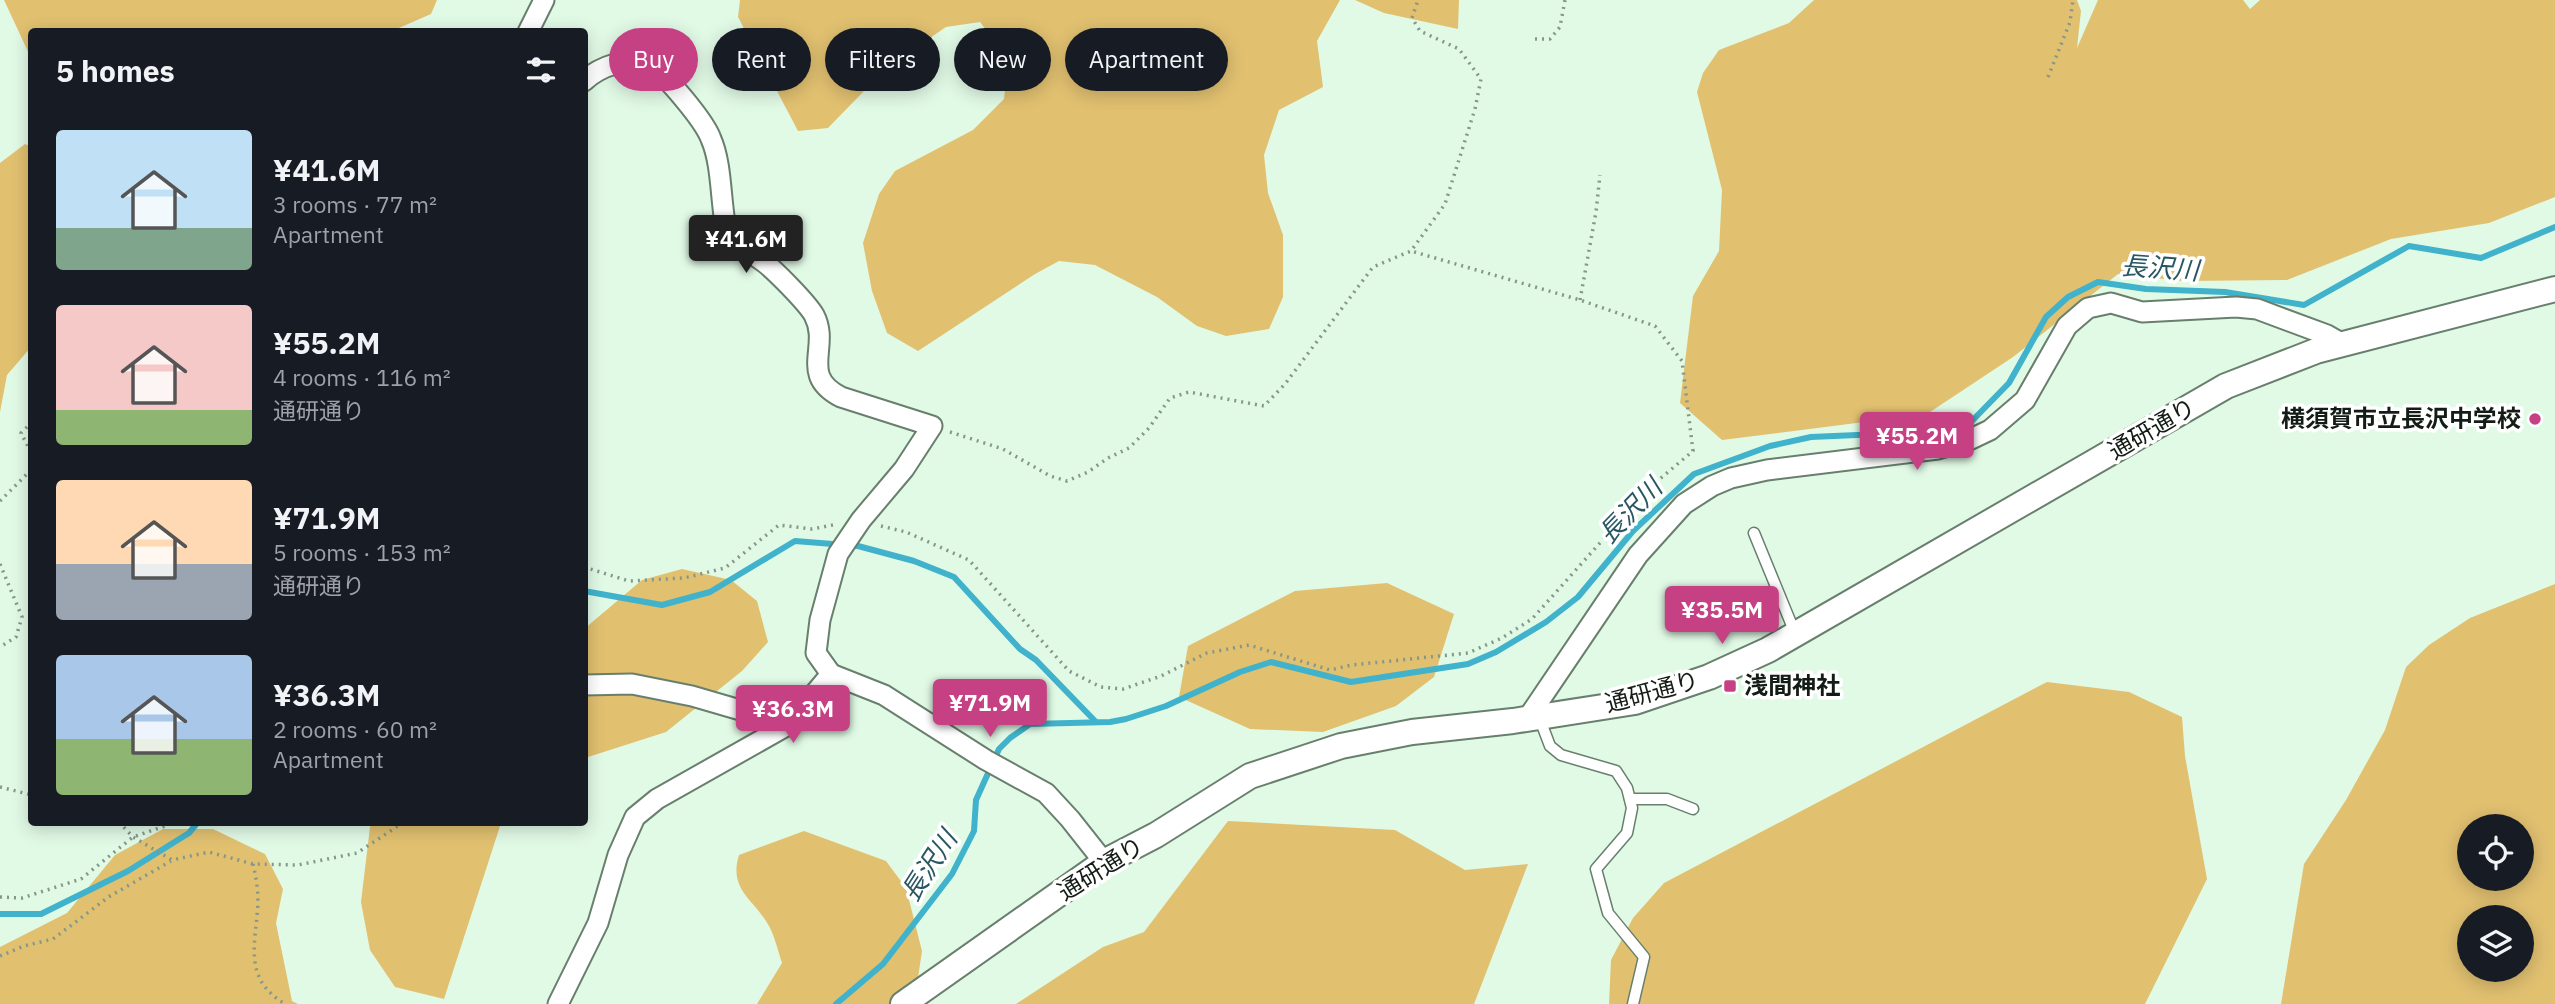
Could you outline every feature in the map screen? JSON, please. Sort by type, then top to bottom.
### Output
[{"type":"street","points":[[530,28],[544,0]]},
{"type":"street","points":[[588,79],[622,61],[649,65],[681,95],[711,138],[728,239],[761,260],[814,315],[819,335],[817,374],[827,390],[932,426],[904,469],[861,520],[838,554],[820,620],[816,653],[831,674],[884,695],[986,760],[1046,793],[1104,862]]},
{"type":"street","name":"通研通り","points":[[903,1004],[1104,862],[1156,835],[1250,776],[1342,746],[1412,732],[1533,718],[1635,702],[1709,677],[1768,650],[2226,386],[2316,351],[2555,289]]},
{"type":"street","points":[[1533,718],[1638,555],[1685,504],[1712,486],[1731,478],[1767,470],[1938,449],[1969,440],[1990,430],[2025,400],[2067,326],[2088,308],[2111,303],[2142,312],[2236,307],[2257,309],[2327,335],[2343,344]]},
{"type":"street","points":[[558,1004],[598,923],[618,855],[635,817],[657,799],[788,725],[831,674]]},
{"type":"street","points":[[588,685],[632,684],[692,696],[747,712],[795,715]]},
{"type":"lane","points":[[1754,533],[1796,633]]},
{"type":"lane","points":[[1533,718],[1550,746],[1561,755],[1616,771],[1627,788],[1632,808],[1627,833],[1596,869],[1608,913],[1644,957],[1633,1004]]},
{"type":"lane","points":[[1630,799],[1667,799],[1693,808]]},
{"type":"path","points":[[932,426],[1003,449],[1050,475],[1067,481],[1129,448],[1149,428],[1170,398],[1189,392],[1264,406],[1285,384],[1373,267],[1411,251],[1445,204],[1475,109],[1480,79],[1459,49],[1420,31],[1412,18],[1418,0]]},
{"type":"path","points":[[1535,39],[1550,39],[1560,27],[1565,0]]},
{"type":"path","points":[[2048,77],[2070,22],[2073,0]]},
{"type":"path","points":[[1580,300],[1600,175]]},
{"type":"path","points":[[588,567],[629,581],[684,578],[725,568],[779,525],[812,529],[861,520],[906,532],[968,561],[1069,671],[1101,687],[1122,689],[1161,676],[1207,653],[1249,645],[1330,670],[1352,665],[1468,653],[1502,638],[1532,619],[1649,488],[1693,451],[1682,361],[1655,326],[1580,300],[1411,251]]},
{"type":"path","points":[[28,426],[22,433],[28,446]]},
{"type":"path","points":[[0,502],[28,473]]},
{"type":"path","points":[[0,564],[22,617],[16,637],[0,647]]},
{"type":"path","points":[[0,787],[28,794]]},
{"type":"path","points":[[123,826],[133,837],[171,860]]},
{"type":"path","points":[[0,897],[23,898],[81,879],[133,837],[165,826]]},
{"type":"path","points":[[0,956],[52,939],[110,896],[171,860],[209,852],[253,864],[298,865],[357,853],[398,826]]},
{"type":"path","points":[[253,864],[258,901],[253,947],[255,970],[271,995],[285,1004]]},
{"type":"shaded area","points":[[4,0],[437,0],[431,14],[399,28],[28,28],[28,52]]},
{"type":"shaded area","points":[[740,0],[1340,0],[1317,41],[1323,87],[1279,110],[1264,155],[1268,193],[1283,235],[1283,297],[1269,329],[1226,336],[1197,326],[1157,297],[1095,265],[1059,261],[918,351],[887,333],[872,291],[863,243],[879,194],[895,171],[973,130],[1004,99],[1005,91],[1051,91],[1051,28],[985,28],[980,22],[946,27],[940,31],[940,28],[825,28],[825,91],[864,91],[828,128],[798,131],[777,91],[811,91],[811,28],[744,28],[738,17]]},
{"type":"shaded area","points":[[1355,0],[1459,0],[1458,29],[1384,13]]},
{"type":"shaded area","points":[[1814,0],[2077,0],[2081,11],[2077,48],[2098,0],[2243,0],[2250,9],[2260,0],[2555,0],[2555,197],[2489,223],[2391,239],[2287,280],[2183,281],[2118,274],[2013,357],[1927,414],[1722,440],[1680,403],[1693,296],[1719,251],[1722,190],[1697,92],[1703,73],[1719,50],[1789,23]]},
{"type":"shaded area","points":[[25,144],[28,145],[28,350],[7,375],[0,412],[0,163]]},
{"type":"shaded area","points":[[682,569],[731,580],[757,601],[768,642],[742,671],[666,732],[588,757],[588,626],[642,580]]},
{"type":"shaded area","points":[[1387,583],[1454,614],[1434,677],[1396,706],[1323,732],[1250,729],[1179,697],[1188,646],[1295,591]]},
{"type":"shaded area","points":[[2555,584],[2555,1004],[2281,1004],[2304,864],[2346,800],[2385,730],[2406,667],[2429,645],[2470,618]]},
{"type":"shaded area","points":[[2047,682],[2129,692],[2182,717],[2185,756],[2207,879],[2145,1004],[1609,1004],[1611,960],[1633,918],[1664,883]]},
{"type":"shaded area","points":[[1228,821],[1395,830],[1465,870],[1528,864],[1474,1004],[1016,1004],[1103,947],[1144,932]]},
{"type":"shaded area","points":[[500,826],[444,999],[395,987],[370,950],[361,902],[370,827]]},
{"type":"shaded area","points":[[163,829],[213,829],[265,854],[283,889],[276,923],[292,1001],[298,1004],[0,1004],[0,947],[67,913],[115,855]]},
{"type":"shaded area","points":[[804,831],[886,861],[906,888],[922,951],[915,998],[911,1004],[757,1004],[782,963],[769,926],[740,886],[737,877],[739,855]]},
{"type":"waterway","name":"長沢川","points":[[836,1004],[883,964],[952,874],[974,831],[976,800],[999,749],[1030,724],[1110,722],[1126,719],[1166,706],[1240,672],[1271,662],[1351,682],[1468,664],[1496,652],[1546,622],[1578,597],[1633,531],[1694,474],[1770,446],[1811,437],[1926,432],[1969,424],[2009,383],[2046,317],[2068,297],[2098,282],[2146,289],[2225,292],[2304,305],[2409,246],[2481,258],[2555,227]]},
{"type":"waterway","points":[[588,592],[662,605],[710,592],[795,541],[858,546],[914,561],[954,577],[1020,649],[1036,660],[1095,721]]},
{"type":"waterway","points":[[0,914],[41,914],[128,871],[189,833],[195,826]]},
{"type":"place","name":"横須賀市立長沢中学校","points":[[2535,419]]},
{"type":"place","name":"浅間神社","points":[[1730,686]]}]
